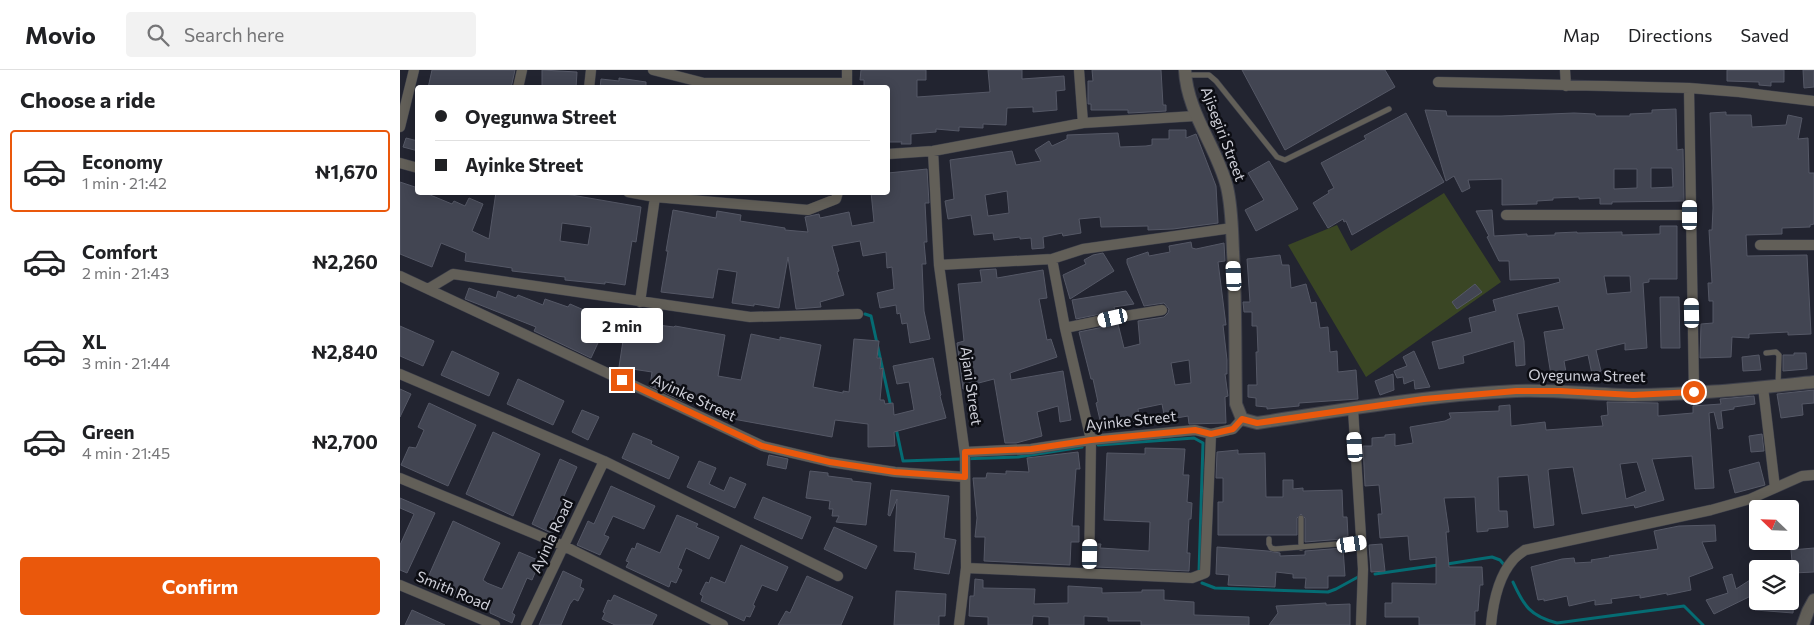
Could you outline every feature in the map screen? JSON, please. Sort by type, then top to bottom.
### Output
[{"type":"street","points":[[400,127],[414,70]]},
{"type":"street","points":[[519,85],[522,70]]},
{"type":"street","points":[[589,85],[591,70]]},
{"type":"street","points":[[653,70],[704,83],[847,85],[847,70]]},
{"type":"street","points":[[1079,70],[1083,123]]},
{"type":"street","points":[[1565,70],[1566,86]]},
{"type":"street","name":"Ajisegiri Street","points":[[1185,73],[1195,116],[1217,156],[1228,189],[1234,276],[1236,404],[1242,419]]},
{"type":"street","points":[[1438,82],[1689,88],[1814,101]]},
{"type":"street","points":[[1689,88],[1694,392]]},
{"type":"street","points":[[890,154],[933,151],[1083,123],[1195,116]]},
{"type":"street","name":"Ajani Street","points":[[933,151],[939,265],[965,457],[966,568],[959,625]]},
{"type":"street","points":[[400,162],[415,167]]},
{"type":"street","points":[[642,195],[655,198],[808,210],[837,196]]},
{"type":"street","points":[[640,302],[655,198]]},
{"type":"street","points":[[1506,215],[1690,215]]},
{"type":"street","points":[[939,265],[1052,259],[1083,249],[1232,228]]},
{"type":"street","points":[[1760,245],[1814,244]]},
{"type":"street","points":[[1052,259],[1091,440],[1089,572]]},
{"type":"street","points":[[428,289],[453,274],[750,317],[858,314]]},
{"type":"street","name":"Ayinke Street","points":[[400,276],[762,446],[830,462],[895,472],[965,477]]},
{"type":"street","points":[[1066,328],[1162,310]]},
{"type":"street","points":[[400,374],[604,461],[838,576]]},
{"type":"street","name":"Oyegunwa Street","points":[[1242,419],[1257,423],[1424,399],[1516,391],[1560,391],[1633,395],[1814,382]]},
{"type":"street","points":[[1763,387],[1775,488]]},
{"type":"street","points":[[1352,409],[1362,542],[1361,625]]},
{"type":"street","points":[[966,568],[1192,578],[1205,573],[1211,434],[1233,429],[1242,419]]},
{"type":"street","name":"Ayinke Street","points":[[965,457],[1091,440],[1195,430],[1211,434]]},
{"type":"street","name":"Ayinla Road","points":[[526,625],[604,461]]},
{"type":"street","points":[[1491,625],[1500,582],[1513,560],[1525,550],[1711,510],[1750,499],[1802,476],[1814,476]]},
{"type":"street","points":[[400,478],[564,546],[723,625]]},
{"type":"street","name":"Smith Road","points":[[400,585],[495,625]]},
{"type":"street","points":[[1803,625],[1814,600]]},
{"type":"lane","points":[[1185,73],[1209,75],[1216,81],[1277,157],[1285,160],[1389,109]]},
{"type":"lane","points":[[1766,353],[1776,352],[1779,354],[1778,386]]},
{"type":"lane","points":[[1300,518],[1301,548]]},
{"type":"lane","points":[[1269,539],[1270,548],[1301,548],[1362,542]]},
{"type":"green space","points":[[1444,193],[1501,282],[1366,377],[1288,245],[1337,225],[1351,251]]},
{"type":"building","points":[[432,70],[515,70],[512,85],[429,85]]},
{"type":"building","points":[[542,70],[577,72],[576,85],[542,85]]},
{"type":"building","points":[[861,70],[926,70],[926,80],[917,80],[917,97],[990,92],[988,70],[1022,70],[1022,79],[1064,76],[1065,90],[1056,91],[1057,110],[1033,112],[1033,107],[1007,108],[1006,125],[983,124],[983,128],[959,127],[959,131],[936,129],[936,132],[911,134],[911,144],[901,144],[902,142],[890,142],[890,85],[864,85],[864,80],[860,80]]},
{"type":"building","points":[[1092,70],[1161,70],[1163,105],[1166,105],[1166,111],[1128,113],[1128,110],[1091,110],[1091,104],[1088,104],[1088,81],[1093,81]]},
{"type":"building","points":[[1242,70],[1385,70],[1395,87],[1285,150]]},
{"type":"building","points":[[1727,70],[1784,70],[1784,82],[1771,82],[1771,86],[1759,85],[1759,82],[1727,81]]},
{"type":"building","points":[[1803,70],[1814,70],[1814,87],[1804,88]]},
{"type":"building","points":[[619,78],[646,82],[646,85],[600,85],[601,79],[619,81]]},
{"type":"building","points":[[1676,109],[1677,150],[1683,149],[1684,201],[1612,202],[1612,204],[1600,204],[1600,198],[1579,199],[1579,197],[1553,198],[1553,200],[1537,201],[1537,204],[1502,205],[1502,179],[1468,180],[1470,188],[1462,192],[1454,176],[1446,181],[1425,110],[1446,111],[1447,116],[1574,113],[1595,114],[1596,116],[1630,116],[1630,114],[1652,113],[1652,110]],"holes":[[[1651,168],[1672,168],[1673,187],[1651,188]],[[1614,169],[1637,169],[1637,188],[1614,189]]]},
{"type":"building","points":[[1726,112],[1726,115],[1751,115],[1752,127],[1786,125],[1788,115],[1802,118],[1798,139],[1808,138],[1809,173],[1814,173],[1814,224],[1810,225],[1810,227],[1782,228],[1782,234],[1746,235],[1747,256],[1807,255],[1811,334],[1788,335],[1788,332],[1749,334],[1749,338],[1732,337],[1731,357],[1700,358],[1701,324],[1713,323],[1713,301],[1709,301],[1708,283],[1712,283],[1709,230],[1712,230],[1713,208],[1710,113]]},
{"type":"building","points":[[1406,113],[1444,182],[1352,235],[1346,221],[1344,222],[1343,219],[1328,228],[1313,203],[1334,188],[1321,163],[1366,139],[1364,136]]},
{"type":"building","points":[[1169,130],[1186,130],[1186,138],[1196,134],[1216,186],[1218,223],[1148,230],[1148,226],[1101,227],[1100,217],[1079,219],[1081,233],[1063,236],[1062,233],[1043,237],[1044,248],[1032,249],[1031,238],[1020,239],[1020,237],[994,240],[993,233],[974,235],[971,215],[948,219],[945,201],[954,199],[950,160],[1012,151],[1016,165],[1041,161],[1035,150],[1049,141],[1052,146],[1067,139],[1067,135],[1118,133],[1120,147],[1146,146],[1152,145],[1152,139],[1169,139]],"holes":[[[1007,191],[1009,213],[988,216],[985,195]]]},
{"type":"building","points":[[406,138],[415,140],[415,150],[403,147]]},
{"type":"building","points":[[1269,161],[1298,209],[1256,231],[1245,210],[1264,200],[1248,173]]},
{"type":"building","points":[[927,169],[929,203],[925,203],[927,242],[924,242],[926,264],[922,264],[924,311],[930,339],[910,343],[907,323],[902,324],[900,313],[897,314],[896,305],[880,308],[877,293],[894,289],[892,267],[887,268],[886,252],[863,256],[860,241],[832,246],[844,295],[820,302],[821,307],[796,309],[788,257],[779,308],[732,303],[737,272],[718,269],[713,298],[661,292],[673,210],[716,218],[717,211],[741,215],[740,221],[785,228],[785,230],[808,232],[805,217],[819,214],[820,218],[849,212],[852,226],[874,222],[871,195],[890,195],[890,173]]},
{"type":"building","points":[[400,182],[415,187],[415,195],[430,195],[452,204],[454,201],[465,206],[469,198],[483,204],[472,231],[489,239],[496,195],[571,195],[641,207],[636,242],[632,241],[625,285],[565,280],[565,277],[512,271],[512,268],[465,261],[466,253],[441,243],[432,267],[400,254]],"holes":[[[562,223],[591,227],[588,245],[560,241]]]},
{"type":"building","points":[[1492,210],[1494,236],[1555,235],[1555,233],[1577,232],[1622,232],[1622,235],[1660,234],[1660,226],[1677,226],[1677,279],[1649,279],[1649,282],[1643,283],[1647,348],[1625,350],[1625,343],[1596,350],[1601,371],[1592,374],[1588,355],[1564,361],[1566,372],[1551,375],[1544,332],[1564,329],[1558,306],[1517,314],[1524,341],[1525,365],[1516,366],[1514,341],[1463,356],[1464,363],[1439,369],[1432,342],[1472,332],[1469,318],[1496,311],[1493,300],[1560,282],[1559,278],[1510,280],[1509,261],[1499,261],[1476,211]],"holes":[[[1604,276],[1630,276],[1631,292],[1607,294]]]},
{"type":"building","points":[[1191,242],[1192,248],[1196,249],[1224,243],[1225,261],[1218,262],[1226,325],[1223,325],[1227,360],[1227,374],[1225,374],[1228,396],[1225,397],[1226,423],[1189,424],[1188,416],[1165,420],[1162,404],[1138,409],[1140,422],[1111,429],[1108,418],[1100,420],[1093,379],[1091,379],[1079,332],[1118,324],[1124,348],[1140,344],[1138,321],[1164,317],[1169,309],[1164,303],[1144,306],[1127,259],[1148,252],[1149,256],[1170,252],[1169,246]],"holes":[[[1189,360],[1191,383],[1175,385],[1171,363]]]},
{"type":"building","points":[[1103,253],[1114,271],[1070,299],[1063,275],[1086,264],[1084,260],[1093,255]]},
{"type":"building","points":[[1280,255],[1282,265],[1289,265],[1291,288],[1306,284],[1311,303],[1316,302],[1320,328],[1328,327],[1330,352],[1337,351],[1338,372],[1356,370],[1358,399],[1299,403],[1299,406],[1267,409],[1267,407],[1256,406],[1256,398],[1248,397],[1248,385],[1257,385],[1256,352],[1258,352],[1257,326],[1252,326],[1252,312],[1244,312],[1243,302],[1250,302],[1247,259]]},
{"type":"building","points":[[996,269],[997,278],[1043,270],[1047,298],[1039,299],[1047,340],[1051,339],[1057,357],[1010,373],[1011,380],[1063,371],[1071,420],[1060,422],[1058,406],[1037,412],[1042,436],[1016,443],[1005,443],[994,379],[963,389],[957,343],[964,341],[958,284],[982,282],[980,270]]},
{"type":"building","points":[[1475,284],[1482,292],[1457,309],[1452,302]]},
{"type":"building","points":[[469,288],[496,298],[498,291],[516,298],[518,295],[543,305],[545,299],[568,307],[570,304],[593,314],[594,310],[610,317],[591,358],[534,331],[536,327],[465,299]]},
{"type":"building","points":[[1126,291],[1134,304],[1114,307],[1115,311],[1076,319],[1072,300]]},
{"type":"building","points":[[1660,297],[1679,297],[1680,348],[1661,348]]},
{"type":"building","points":[[626,321],[675,326],[725,335],[718,376],[741,380],[751,334],[780,340],[780,337],[821,345],[813,387],[843,393],[843,391],[849,392],[854,339],[879,341],[877,358],[881,358],[880,369],[883,368],[880,400],[884,400],[885,404],[893,403],[894,415],[914,410],[909,382],[897,384],[893,366],[933,358],[946,418],[894,432],[895,446],[868,447],[868,424],[835,420],[832,437],[733,419],[734,416],[711,412],[712,406],[683,401],[650,386],[652,372],[619,367]]},
{"type":"building","points":[[400,326],[434,341],[423,366],[400,356]]},
{"type":"building","points":[[452,351],[499,373],[489,396],[441,375]]},
{"type":"building","points":[[1414,351],[1430,387],[1415,389],[1414,380],[1404,384],[1403,377],[1397,378],[1394,371],[1407,366],[1403,357]]},
{"type":"building","points":[[1794,353],[1806,353],[1807,369],[1783,371],[1783,355],[1794,355]]},
{"type":"building","points":[[1759,355],[1761,370],[1743,371],[1742,357]]},
{"type":"building","points":[[1393,374],[1394,390],[1380,395],[1375,381]]},
{"type":"building","points":[[518,379],[564,401],[553,425],[507,404]]},
{"type":"building","points":[[400,389],[411,394],[400,417]]},
{"type":"building","points":[[1814,390],[1814,403],[1802,404],[1803,415],[1781,418],[1777,394]]},
{"type":"building","points":[[1754,396],[1755,404],[1721,411],[1723,428],[1718,429],[1714,412],[1709,413],[1714,488],[1695,489],[1692,456],[1652,459],[1664,500],[1635,508],[1634,505],[1582,514],[1573,467],[1550,469],[1548,470],[1554,525],[1534,528],[1528,475],[1498,477],[1499,511],[1507,511],[1508,527],[1477,532],[1475,497],[1444,498],[1449,532],[1446,532],[1449,567],[1482,567],[1483,585],[1480,585],[1478,611],[1475,611],[1475,625],[1419,625],[1419,617],[1385,617],[1385,603],[1392,603],[1392,583],[1436,584],[1436,557],[1410,560],[1408,536],[1380,538],[1378,514],[1382,514],[1379,485],[1365,486],[1363,446],[1372,446],[1372,438],[1395,434],[1395,446],[1413,443],[1410,427],[1445,421],[1451,418],[1449,413],[1499,411],[1499,406],[1510,405],[1511,426],[1545,422],[1546,430],[1603,426],[1601,416],[1608,415],[1607,402],[1658,403],[1658,416],[1693,413],[1693,406],[1721,404],[1720,399]],"holes":[[[1637,462],[1646,491],[1626,499],[1620,464]]]},
{"type":"building","points":[[429,403],[476,425],[448,486],[401,465],[409,447],[416,448],[424,430],[418,427]]},
{"type":"building","points":[[582,410],[599,417],[588,440],[572,432]]},
{"type":"building","points":[[493,432],[540,454],[513,516],[466,494]]},
{"type":"building","points":[[633,433],[652,441],[651,444],[679,457],[669,479],[622,458]]},
{"type":"building","points":[[1762,434],[1764,451],[1751,452],[1749,436]]},
{"type":"building","points":[[1145,448],[1185,449],[1183,475],[1189,475],[1187,502],[1192,503],[1187,553],[1190,553],[1189,571],[1096,567],[1096,544],[1101,544],[1100,548],[1149,551],[1150,522],[1104,520],[1107,453],[1145,454]]},
{"type":"building","points":[[1238,450],[1238,454],[1265,453],[1266,497],[1283,497],[1283,480],[1293,480],[1293,489],[1303,488],[1303,491],[1342,490],[1343,517],[1347,517],[1348,536],[1343,537],[1343,539],[1305,542],[1305,518],[1301,514],[1297,518],[1297,535],[1218,535],[1218,502],[1223,502],[1223,478],[1216,478],[1217,452]]},
{"type":"building","points":[[1078,452],[1080,469],[1076,469],[1072,526],[1079,526],[1079,542],[1071,542],[1070,565],[984,561],[985,537],[975,537],[977,518],[973,478],[986,478],[987,473],[1006,474],[1006,471],[1029,472],[1027,458]]},
{"type":"building","points":[[769,455],[788,459],[786,469],[767,465]]},
{"type":"building","points":[[560,459],[577,467],[552,523],[557,525],[553,534],[532,524]]},
{"type":"building","points":[[699,461],[716,468],[709,484],[724,491],[730,477],[746,484],[735,508],[687,487]]},
{"type":"building","points":[[1759,462],[1765,485],[1735,493],[1729,470]]},
{"type":"building","points":[[810,471],[828,473],[828,476],[852,479],[852,481],[871,483],[866,525],[836,522],[839,516],[832,516],[833,509],[829,509],[830,501],[806,498]]},
{"type":"building","points":[[611,486],[655,506],[644,529],[613,516],[604,535],[609,537],[600,555],[577,545],[588,521],[594,524]]},
{"type":"building","points":[[891,490],[949,496],[944,538],[956,540],[949,574],[914,569],[916,553],[894,551],[897,499],[890,516],[888,515]]},
{"type":"building","points":[[763,497],[811,517],[802,539],[754,518]]},
{"type":"building","points":[[400,498],[435,513],[407,573],[400,570],[400,545],[414,514],[400,508]]},
{"type":"building","points":[[677,515],[698,524],[696,527],[719,537],[709,559],[686,548],[678,568],[682,570],[676,583],[671,581],[669,587],[626,567],[629,562],[626,561],[632,548],[635,549],[637,543],[660,553]]},
{"type":"building","points":[[453,521],[500,543],[483,580],[487,583],[502,589],[519,552],[540,561],[532,580],[527,578],[512,613],[515,615],[512,623],[490,613],[490,608],[474,601],[472,605],[425,584]]},
{"type":"building","points":[[1715,525],[1716,541],[1702,542],[1713,568],[1689,577],[1691,590],[1667,595],[1667,593],[1640,598],[1640,595],[1611,599],[1612,603],[1595,605],[1595,600],[1569,606],[1567,596],[1544,601],[1544,599],[1538,600],[1531,567],[1574,558],[1575,563],[1592,562],[1591,560],[1609,556],[1658,549],[1654,531],[1679,526]]},
{"type":"building","points":[[834,527],[877,546],[866,569],[824,549]]},
{"type":"building","points":[[1382,544],[1385,571],[1371,572],[1369,545]]},
{"type":"building","points":[[741,545],[788,567],[777,591],[762,585],[750,617],[746,616],[744,621],[701,601],[703,596],[700,594],[706,582],[709,583],[711,577],[725,583]]},
{"type":"building","points":[[1217,547],[1268,551],[1280,553],[1280,556],[1305,555],[1305,551],[1343,548],[1345,576],[1328,576],[1328,588],[1305,588],[1306,578],[1293,578],[1293,574],[1276,572],[1275,587],[1228,585],[1229,575],[1216,574]]},
{"type":"building","points":[[1814,548],[1814,572],[1799,573],[1799,560],[1792,560],[1791,550]]},
{"type":"building","points":[[563,571],[582,580],[580,587],[584,589],[578,601],[574,599],[570,604],[561,625],[539,625]]},
{"type":"building","points":[[1732,574],[1736,589],[1749,581],[1749,597],[1714,614],[1706,600],[1728,593],[1723,577]]},
{"type":"building","points":[[807,576],[853,597],[841,625],[778,625],[786,611],[790,613]]},
{"type":"building","points":[[975,579],[983,580],[983,588],[1035,589],[1034,604],[1068,603],[1068,586],[1102,588],[1102,593],[1164,590],[1164,600],[1194,602],[1194,615],[1249,617],[1249,625],[1141,625],[1141,621],[1108,621],[1108,617],[1084,616],[1084,625],[1049,625],[1049,617],[1033,616],[1032,625],[988,625],[988,617],[969,616],[970,596],[974,596]]},
{"type":"building","points":[[896,591],[946,594],[945,616],[939,616],[939,625],[894,625]]},
{"type":"building","points":[[614,595],[657,615],[652,625],[615,625],[602,619],[608,600],[611,601]]},
{"type":"building","points":[[1326,603],[1326,605],[1350,604],[1350,625],[1269,625],[1278,613],[1276,606]]},
{"type":"building","points":[[412,610],[445,625],[405,625]]},
{"type":"building","points":[[1755,610],[1793,610],[1793,613]]},
{"type":"waterway","points":[[865,314],[871,316],[891,407]]},
{"type":"waterway","points":[[896,428],[903,461],[1018,457],[1082,447]]},
{"type":"waterway","points":[[1098,445],[1194,438],[1203,443],[1199,572]]},
{"type":"waterway","points":[[1447,564],[1492,557],[1500,560],[1505,566]]},
{"type":"waterway","points":[[1375,574],[1438,565]]},
{"type":"waterway","points":[[1202,583],[1215,588],[1328,592],[1358,577]]},
{"type":"waterway","points":[[1513,582],[1529,609],[1540,617],[1557,623],[1684,606],[1703,625]]},
{"type":"route","points":[[622,380],[762,446],[830,462],[895,472],[965,477],[965,452],[1031,449],[1091,440],[1195,430],[1211,434],[1233,429],[1242,419],[1257,423],[1424,399],[1516,391],[1560,391],[1633,395],[1694,392]]}]
